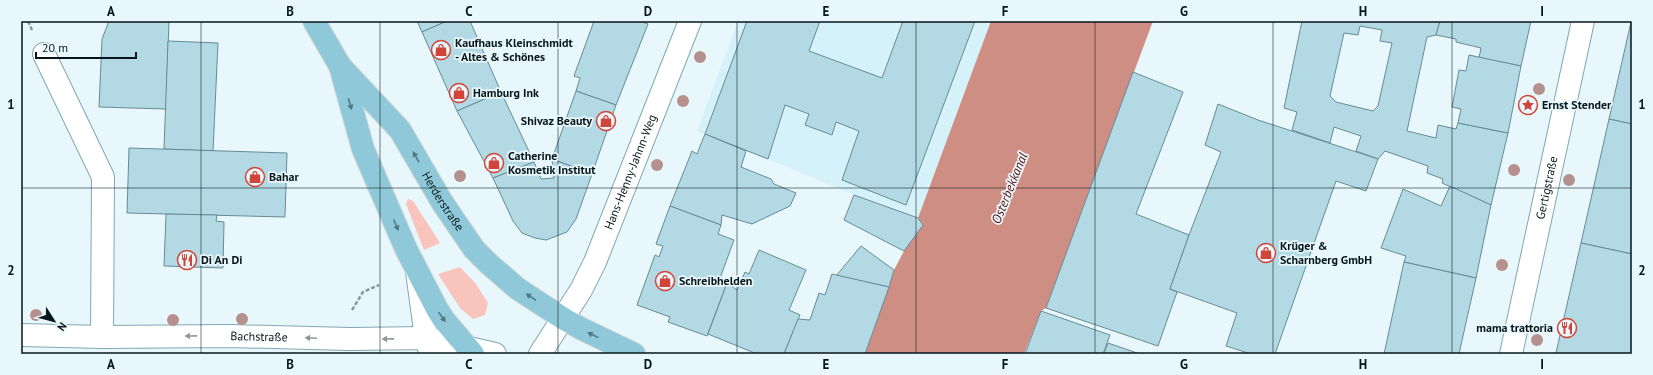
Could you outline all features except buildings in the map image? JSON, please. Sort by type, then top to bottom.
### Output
[{"type":"main road","name":"Herderstraße","points":[[314,21],[340,66],[400,130],[442,202],[474,249],[509,282],[564,319]]},
{"type":"main road","name":"Herderstraße","points":[[340,66],[363,149],[417,271],[437,309],[469,350]]},
{"type":"main road","points":[[564,319],[582,330],[634,354]]},
{"type":"street","name":"Hans-Henny-Jahnn-Weg","points":[[540,354],[564,319],[595,262],[690,21]]},
{"type":"street","name":"Gertigstraße","points":[[1511,354],[1583,21]]},
{"type":"street","points":[[44,54],[103,177],[102,337]]},
{"type":"street","points":[[417,271],[428,346]]},
{"type":"street","name":"Bachstraße","points":[[21,335],[102,337],[230,336],[350,339],[469,350],[495,354]]},
{"type":"shaded area","points":[[738,21],[991,21],[918,218],[854,195],[697,131]]},
{"type":"shaded area","points":[[408,199],[413,201],[440,243],[424,250],[406,204]]},
{"type":"shaded area","points":[[460,267],[476,284],[488,303],[485,315],[473,319],[460,308],[438,274]]},
{"type":"water","name":"Osterbekkanal","points":[[991,21],[1153,21],[1046,308],[1041,311],[1024,354],[865,354],[894,270],[904,251],[923,225],[918,218]]},
{"type":"place","name":"Kaufhaus Kleinschmidt - Altes & Schönes","points":[[441,50]]},
{"type":"place","name":"Hamburg Ink","points":[[459,93]]},
{"type":"place","name":"Ernst Stender","points":[[1528,105]]},
{"type":"place","name":"Shivaz Beauty","points":[[606,121]]},
{"type":"place","name":"Catherine Kosmetik Institut","points":[[494,163]]},
{"type":"place","name":"Bahar","points":[[255,177]]},
{"type":"place","name":"Krüger & Scharnberg GmbH","points":[[1266,253]]},
{"type":"place","name":"Di An Di","points":[[187,260]]},
{"type":"place","name":"Schreibhelden","points":[[665,281]]},
{"type":"place","name":"mama trattoria","points":[[1567,328]]}]
